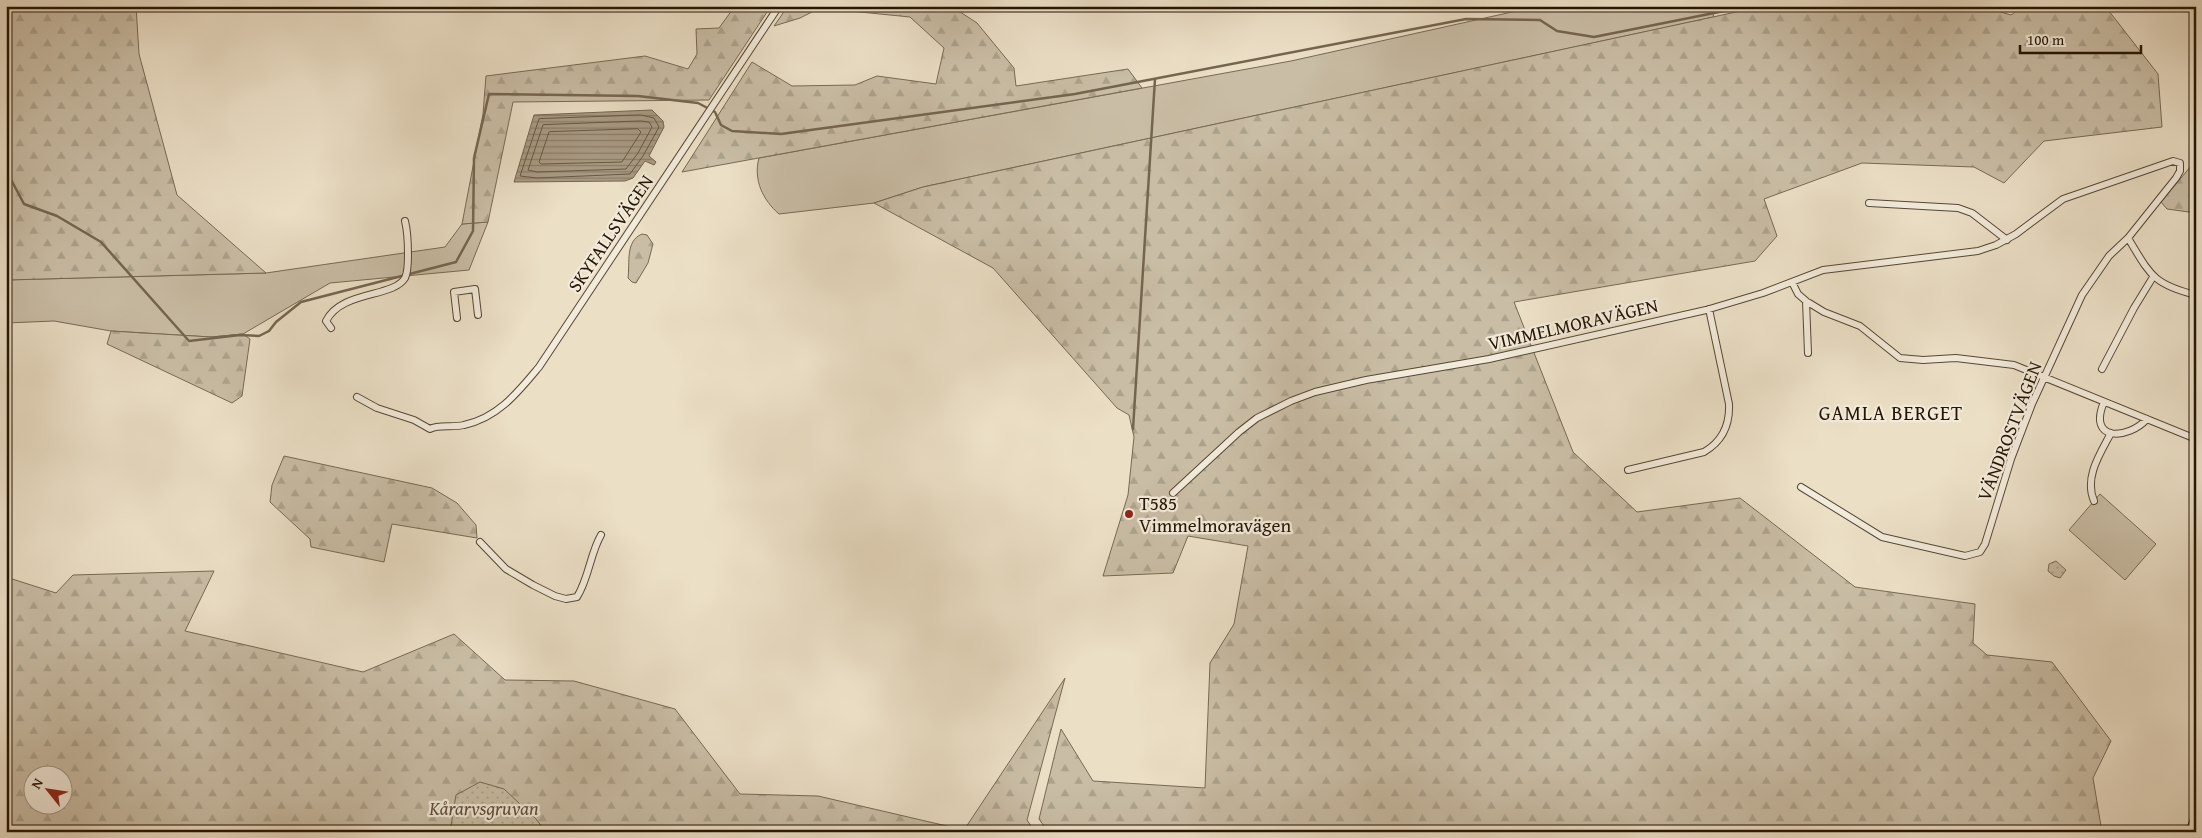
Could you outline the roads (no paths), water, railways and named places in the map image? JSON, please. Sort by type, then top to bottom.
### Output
[{"type":"main road","points":[[2190,832],[2196,817]]},
{"type":"street","name":"SKYFALLSVÄGEN","points":[[357,397],[377,408],[406,416],[430,429],[434,427],[463,426],[484,418],[506,405],[534,373],[779,6]]},
{"type":"street","name":"VIMMELMORAVÄGEN","points":[[1173,493],[1239,432],[1257,418],[1291,401],[1315,392],[1366,380],[1489,359],[1709,309],[1823,270],[1959,254],[1990,248],[2007,240],[2063,198],[2173,161],[2180,164]]},
{"type":"street","name":"VÄNDROSTVÄGEN","points":[[1801,487],[1882,537],[1965,556],[1978,554],[1985,544],[2011,458],[2032,404],[2082,295],[2109,256],[2128,238],[2180,171],[2180,164]]},
{"type":"street","points":[[1869,203],[1958,208],[1972,213],[2007,240]]},
{"type":"street","points":[[332,328],[326,321],[339,307],[360,296],[392,287],[403,280],[408,264],[408,234],[405,221]]},
{"type":"street","points":[[2128,238],[2153,277],[2173,288],[2196,295]]},
{"type":"street","points":[[2102,369],[2134,308],[2153,277]]},
{"type":"street","points":[[1792,282],[1798,294],[1806,301],[1824,312],[1860,326],[1900,358],[1922,360],[1956,358],[2009,363],[2196,439]]},
{"type":"street","points":[[457,318],[454,292],[475,289],[478,315]]},
{"type":"street","points":[[1806,301],[1808,353]]},
{"type":"street","points":[[1628,470],[1704,452],[1712,447],[1723,435],[1729,420],[1729,404],[1709,309]]},
{"type":"street","points":[[2104,402],[2098,419],[2100,427],[2111,433],[2122,434],[2135,429],[2140,427],[2147,419]]},
{"type":"street","points":[[2094,501],[2090,483],[2094,466],[2111,433]]},
{"type":"street","points":[[480,542],[506,569],[555,596],[566,599],[577,597],[601,534]]},
{"type":"water","points":[[652,110],[663,121],[664,127],[649,156],[656,162],[654,165],[645,161],[633,178],[625,181],[514,182],[534,115]]},
{"type":"waterway","points":[[6,170],[24,204],[57,216],[101,242],[189,341],[240,335],[259,336],[269,331],[276,322],[301,302],[456,262],[473,231],[474,158],[489,94],[638,96],[698,103],[715,112],[721,125],[732,131],[781,134],[1075,94],[1466,19],[1540,20],[1557,31],[1594,37],[1749,6]]},
{"type":"waterway","points":[[1133,429],[1155,79]]},
{"type":"place","name":"T585 Vimmelmoravägen","points":[[1129,514]]},
{"type":"district","name":"GAMLA BERGET","points":[[1891,412]]},
{"type":"park label","name":"Kårarvsgruvan","points":[[484,808]]}]
